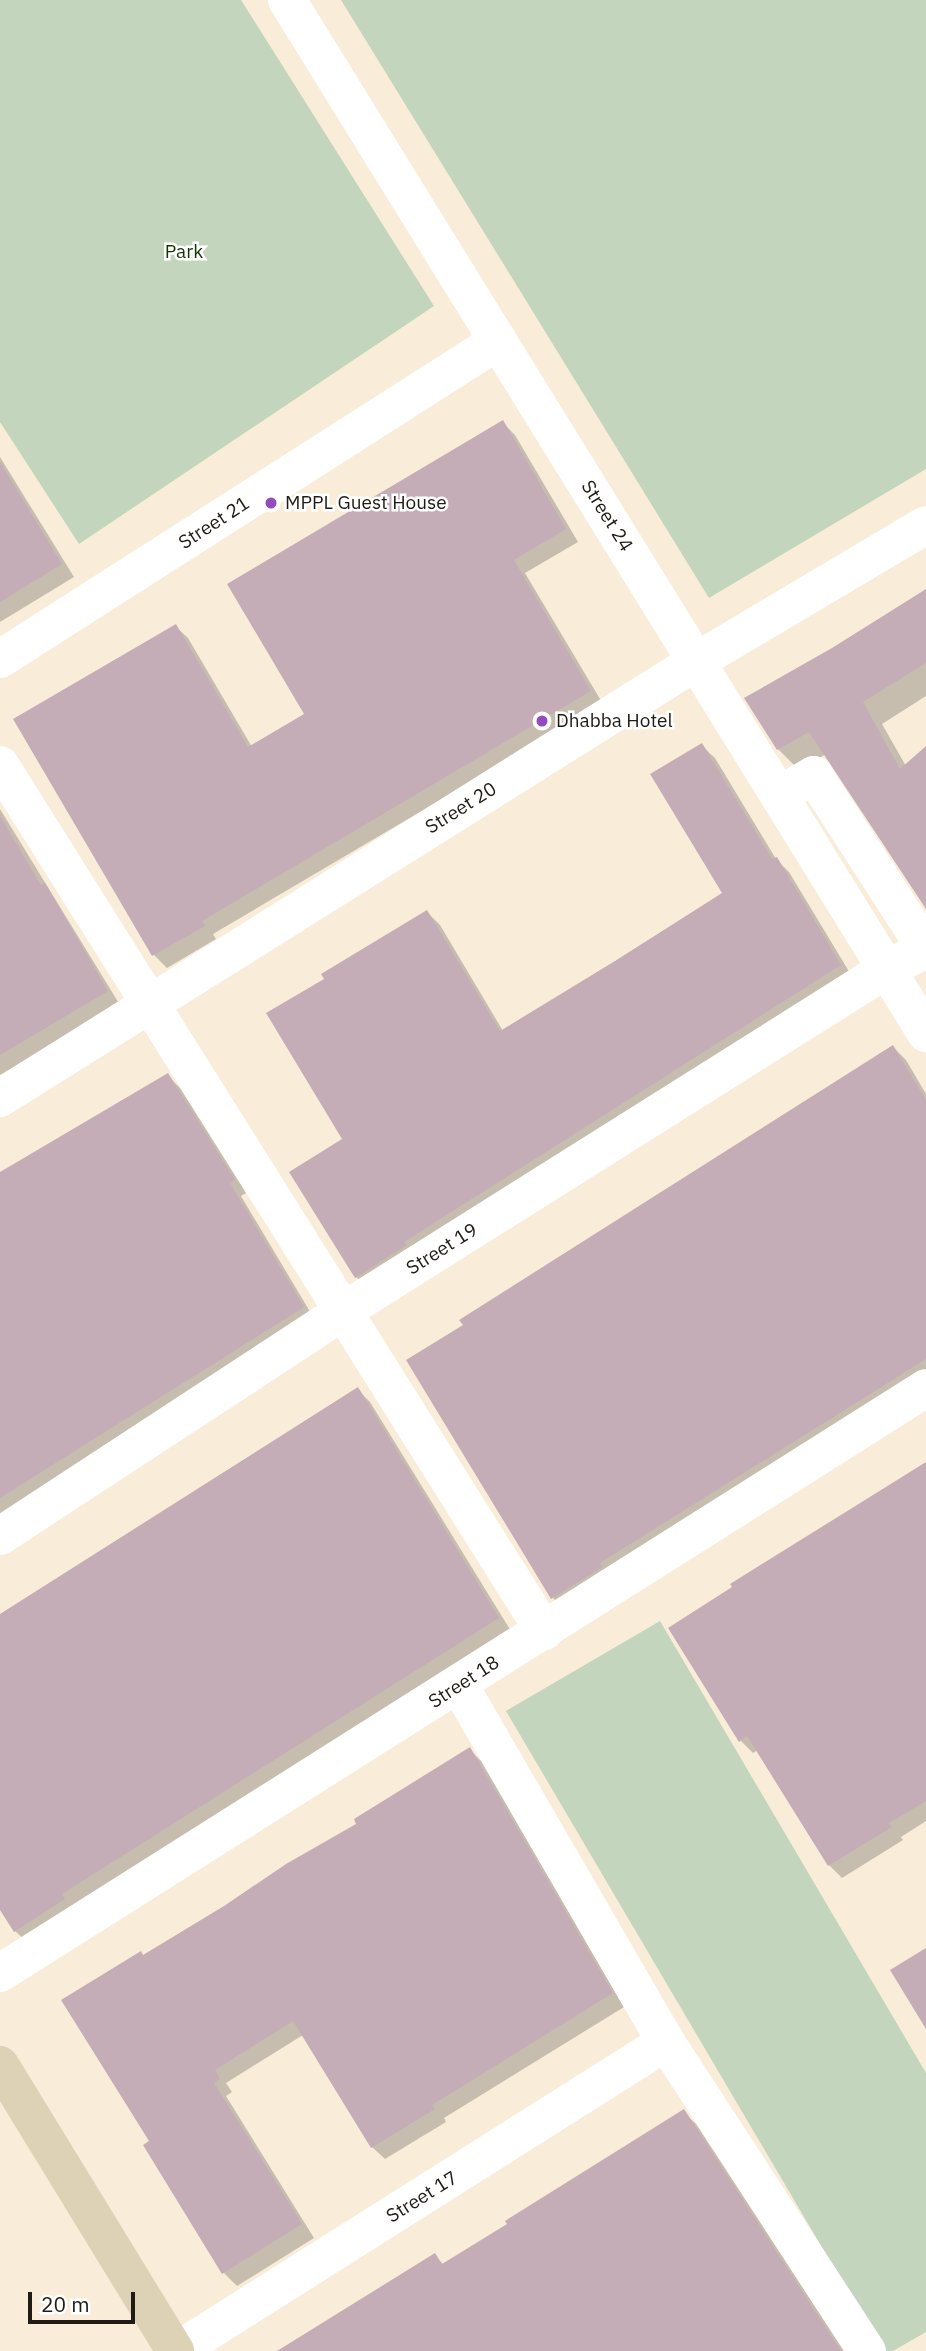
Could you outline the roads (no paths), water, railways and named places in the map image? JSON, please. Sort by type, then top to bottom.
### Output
[{"type":"main road","points":[[0,2065],[176,2351]]},
{"type":"street","name":"Street 24","points":[[287,0],[926,1033]]},
{"type":"street","name":"Street 21","points":[[0,659],[498,341]]},
{"type":"street","name":"Street 20","points":[[0,1098],[697,661],[926,525]]},
{"type":"street","points":[[0,765],[345,1310],[544,1631]]},
{"type":"street","name":"Street 19","points":[[0,1536],[345,1310],[887,969]]},
{"type":"street","name":"Street 18","points":[[0,1973],[926,1388]]},
{"type":"street","points":[[459,1685],[666,2042],[867,2351]]},
{"type":"street","name":"Street 17","points":[[176,2351],[666,2042]]},
{"type":"place","name":"MPPL Guest House","points":[[271,503]]},
{"type":"place","name":"Dhabba Hotel","points":[[542,721]]},
{"type":"park label","name":"Park","points":[[184,252]]}]
